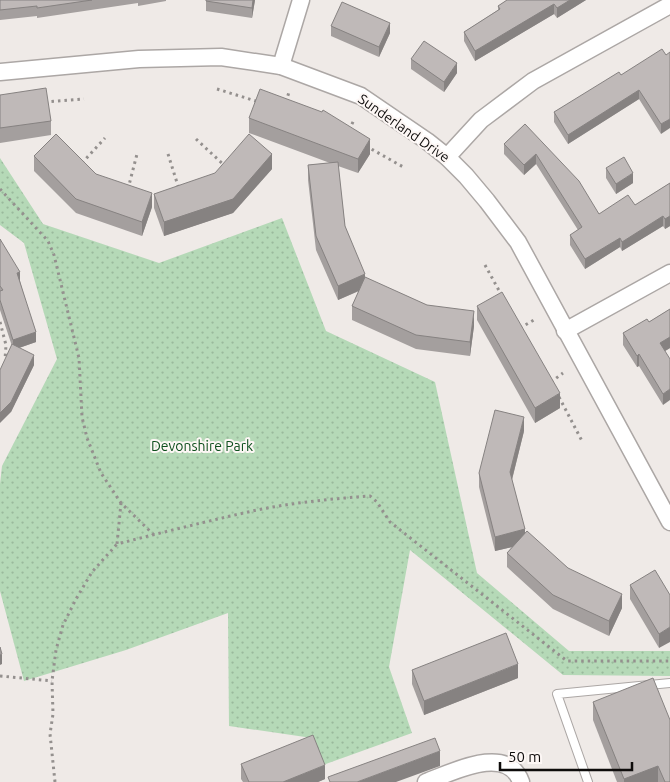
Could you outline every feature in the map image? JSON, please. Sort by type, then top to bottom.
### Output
[{"type":"street","points":[[281,66],[301,0]]},
{"type":"street","points":[[447,157],[481,120],[533,81],[670,5]]},
{"type":"street","name":"Sunderland Drive","points":[[0,72],[139,59],[221,56],[281,66],[362,96],[447,157],[487,201],[518,242],[670,522]]},
{"type":"street","points":[[565,331],[670,273]]},
{"type":"street","points":[[426,782],[474,765],[498,762],[506,764],[513,770],[519,776],[521,782]]},
{"type":"lane","points":[[588,782],[557,694],[670,683]]},
{"type":"path","points":[[217,89],[266,104]]},
{"type":"path","points":[[283,110],[289,92]]},
{"type":"path","points":[[38,103],[84,99]]},
{"type":"path","points":[[346,135],[354,120]]},
{"type":"path","points":[[76,168],[105,138]]},
{"type":"path","points":[[196,139],[229,170]]},
{"type":"path","points":[[362,144],[405,168]]},
{"type":"path","points":[[126,197],[137,154]]},
{"type":"path","points":[[168,154],[180,191]]},
{"type":"path","points":[[0,189],[48,241],[54,255],[79,358],[82,417],[87,438],[101,473],[121,503],[154,535]]},
{"type":"path","points":[[485,265],[503,296]]},
{"type":"path","points":[[516,320],[525,336]]},
{"type":"path","points":[[520,328],[534,320]]},
{"type":"path","points":[[1,325],[6,345],[6,358],[3,364]]},
{"type":"path","points":[[550,382],[563,373]]},
{"type":"path","points":[[546,375],[554,389]]},
{"type":"path","points":[[558,396],[582,441]]},
{"type":"path","points":[[55,782],[50,734],[52,681],[56,650],[63,625],[92,572],[117,544],[249,512],[327,499],[370,496],[377,502],[390,522],[567,661],[670,661]]},
{"type":"path","points":[[117,544],[121,503]]},
{"type":"path","points":[[0,676],[52,681]]},
{"type":"green space","name":"Devonshire Park","points":[[0,158],[43,224],[159,263],[282,218],[326,331],[435,382],[477,573],[569,651],[670,651],[670,676],[563,675],[410,550],[389,667],[412,733],[323,765],[312,738],[229,726],[228,613],[126,650],[24,681],[0,591],[0,484],[2,466],[57,359],[24,243],[0,225]]},
{"type":"building","points":[[0,0],[92,0],[37,8],[37,6],[0,10]]},
{"type":"building","points":[[206,0],[253,0],[252,8]]},
{"type":"building","points":[[507,0],[570,0],[557,8],[554,4],[475,51],[464,32],[500,9],[498,6]]},
{"type":"building","points":[[342,2],[390,23],[379,47],[331,26]]},
{"type":"building","points":[[424,41],[457,63],[444,82],[411,59]]},
{"type":"building","points":[[662,49],[666,55],[670,52],[670,119],[661,124],[639,90],[568,135],[554,112],[619,72],[621,75]]},
{"type":"building","points":[[46,88],[51,121],[0,128],[0,95]]},
{"type":"building","points":[[260,89],[322,112],[323,110],[370,139],[358,159],[249,118]]},
{"type":"building","points":[[525,124],[579,181],[599,214],[628,195],[635,205],[670,183],[670,216],[665,219],[663,216],[622,242],[620,238],[585,259],[570,235],[582,227],[536,154],[524,165],[504,144]]},
{"type":"building","points":[[56,134],[96,174],[152,193],[142,222],[76,199],[34,156]]},
{"type":"building","points":[[249,134],[272,154],[233,199],[164,222],[154,194],[215,173]]},
{"type":"building","points":[[624,157],[633,173],[616,184],[606,168]]},
{"type":"building","points":[[338,162],[345,226],[365,274],[338,286],[316,236],[308,165]]},
{"type":"building","points":[[0,239],[20,272],[17,273],[36,332],[13,340],[0,300],[0,291],[3,290],[0,286]]},
{"type":"building","points":[[365,277],[427,305],[474,311],[470,342],[416,335],[352,306]]},
{"type":"building","points":[[502,292],[560,393],[535,408],[477,306]]},
{"type":"building","points":[[670,309],[670,337],[660,343],[670,359],[670,389],[663,394],[639,354],[637,356],[623,333],[647,319],[649,322]]},
{"type":"building","points":[[12,344],[34,355],[11,402],[0,413],[0,370]]},
{"type":"building","points":[[495,410],[524,417],[510,472],[525,529],[495,537],[479,473]]},
{"type":"building","points":[[527,531],[568,568],[622,594],[609,621],[553,595],[507,553]]},
{"type":"building","points":[[655,570],[670,595],[670,627],[659,634],[630,585]]},
{"type":"building","points":[[506,633],[518,664],[424,701],[412,670]]},
{"type":"building","points":[[653,678],[670,720],[670,782],[665,782],[658,766],[624,779],[593,702]]},
{"type":"building","points":[[313,735],[325,765],[283,782],[249,782],[241,764]]},
{"type":"building","points":[[435,738],[440,751],[357,782],[330,782],[328,777]]}]
